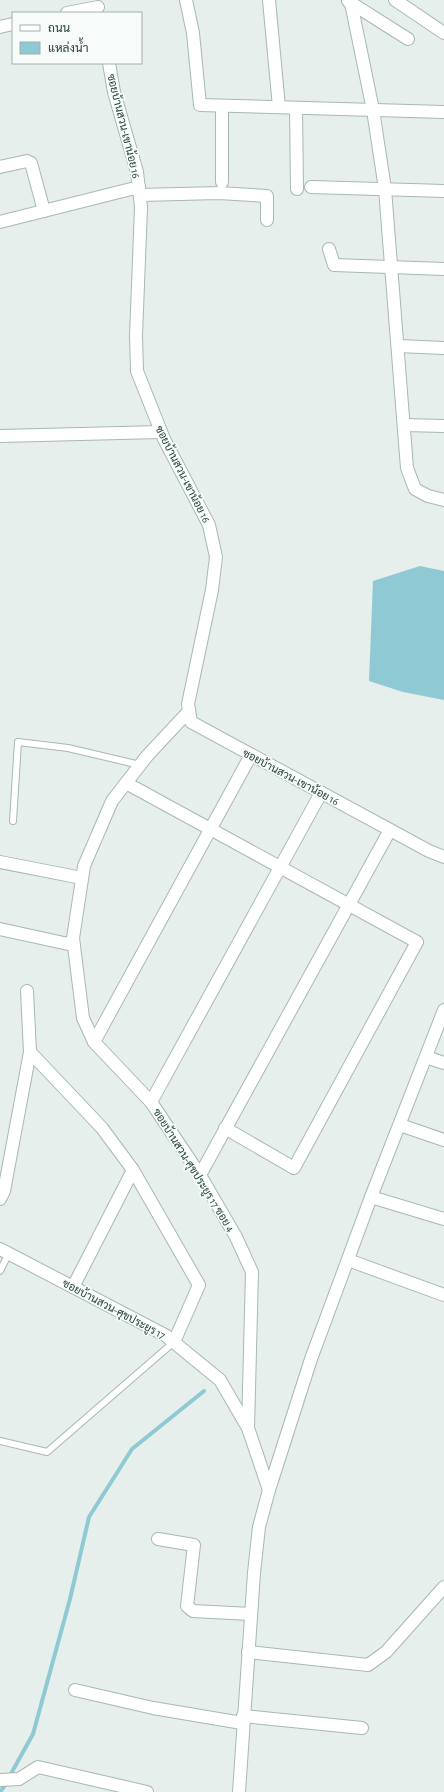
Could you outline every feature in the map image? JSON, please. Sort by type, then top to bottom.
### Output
[{"type":"street","points":[[186,0],[193,33],[200,105],[444,112]]},
{"type":"street","points":[[269,0],[279,107]]},
{"type":"street","points":[[395,0],[444,33]]},
{"type":"street","points":[[349,1],[408,39]]},
{"type":"street","points":[[349,1],[373,110],[385,189],[407,468],[415,489],[428,496],[444,500]]},
{"type":"street","points":[[71,12],[98,6]]},
{"type":"street","points":[[0,27],[12,24]]},
{"type":"street","name":"ซอยบ้านสวน-เขาน้อย 16","points":[[109,64],[114,92],[137,172],[141,207],[136,336],[137,371],[161,432],[209,525],[216,557],[212,590],[188,704],[191,722],[251,756],[429,851],[444,857]]},
{"type":"street","points":[[222,106],[222,182]]},
{"type":"street","points":[[296,108],[297,189]]},
{"type":"street","points":[[0,167],[27,161],[31,163],[44,211]]},
{"type":"street","points":[[311,187],[444,191]]},
{"type":"street","points":[[0,222],[139,191],[267,196],[267,220]]},
{"type":"street","points":[[329,249],[334,265],[444,269]]},
{"type":"street","points":[[398,346],[444,348]]},
{"type":"street","points":[[404,426],[444,426]]},
{"type":"street","points":[[0,436],[161,432]]},
{"type":"street","name":"ซอยบ้านสวน-ศุขประยูร 17 ซอย 4","points":[[189,711],[140,765],[112,801],[84,866],[72,938],[83,1018],[94,1042],[151,1102],[200,1175],[236,1237],[252,1272],[248,1428]]},
{"type":"street","points":[[94,1042],[251,756]]},
{"type":"street","points":[[126,783],[417,942],[294,1168],[225,1128]]},
{"type":"street","points":[[151,1102],[321,793]]},
{"type":"street","points":[[200,1175],[390,830]]},
{"type":"street","points":[[0,862],[82,878]]},
{"type":"street","points":[[0,930],[73,945]]},
{"type":"street","points":[[0,1199],[4,1191],[30,1052],[27,991]]},
{"type":"street","points":[[239,1792],[248,1652],[259,1527],[269,1490],[311,1360],[371,1197],[444,1010]]},
{"type":"street","points":[[30,1052],[102,1128],[133,1170],[199,1285],[174,1342]]},
{"type":"street","points":[[426,1057],[444,1063]]},
{"type":"street","points":[[400,1125],[444,1140]]},
{"type":"street","points":[[73,1287],[133,1170]]},
{"type":"street","points":[[371,1197],[444,1219]]},
{"type":"street","name":"ซอยบ้านสวน-ศุขประยูร 17","points":[[4,1251],[165,1336],[220,1380],[248,1428],[269,1490]]},
{"type":"street","points":[[348,1260],[444,1295]]},
{"type":"street","points":[[158,1539],[194,1545],[187,1606],[193,1611],[251,1614]]},
{"type":"street","points":[[248,1652],[368,1665],[386,1652],[444,1587]]},
{"type":"street","points":[[75,1690],[153,1708],[243,1719],[362,1728]]},
{"type":"street","points":[[1,1780],[19,1779],[38,1767],[147,1792]]},
{"type":"lane","points":[[13,821],[18,742],[68,748],[140,765]]},
{"type":"lane","points":[[0,1271],[4,1251]]},
{"type":"lane","points":[[0,1441],[46,1452],[174,1342]]},
{"type":"water","points":[[420,566],[444,571],[444,700],[403,692],[369,681],[373,581]]},
{"type":"waterway","points":[[0,1792],[33,1734],[70,1599],[89,1517],[132,1449],[204,1391]]}]
